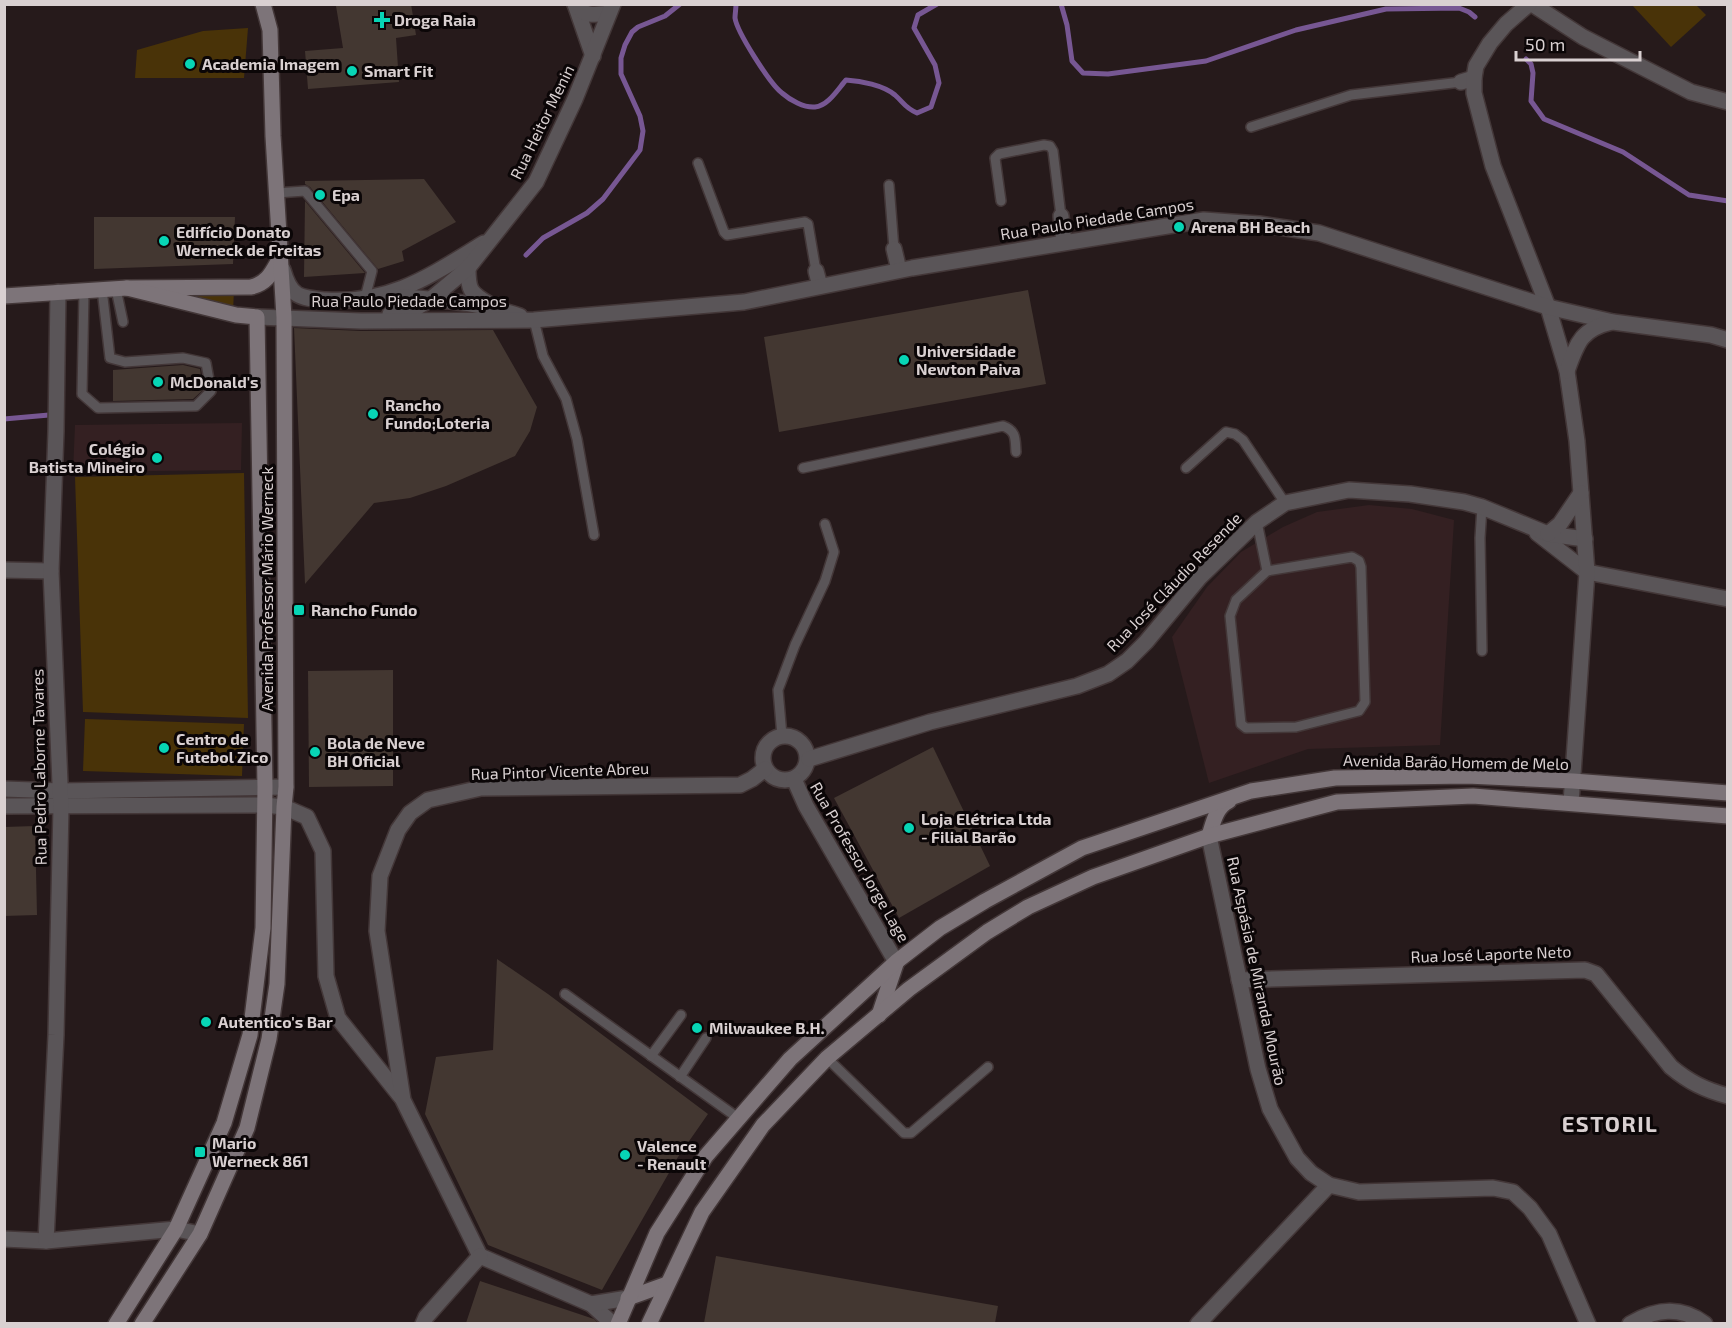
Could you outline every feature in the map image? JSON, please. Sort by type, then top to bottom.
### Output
[{"type":"main road","name":"Avenida Professor Mário Werneck","points":[[142,1323],[200,1234],[247,1128],[269,1039],[277,984],[286,787],[284,317],[276,193],[270,30],[264,4]]},
{"type":"main road","points":[[4,296],[115,289],[251,287],[261,285],[269,278],[280,258]]},
{"type":"main road","points":[[115,289],[236,315],[257,317]]},
{"type":"main road","name":"Avenida Professor Mário Werneck","points":[[116,1323],[176,1229],[224,1123],[250,1035],[263,928],[266,787],[257,317]]},
{"type":"main road","name":"Avenida Barão Homem de Melo","points":[[618,1323],[657,1233],[706,1156],[790,1059],[896,962],[940,928],[1082,848],[1251,792],[1335,778],[1467,776],[1573,781],[1728,793]]},
{"type":"main road","points":[[1209,836],[1218,812],[1224,804],[1251,792]]},
{"type":"main road","name":"Avenida Barão Homem de Melo","points":[[649,1323],[702,1212],[763,1125],[827,1058],[909,988],[1028,907],[1093,877],[1209,836],[1337,802],[1473,796],[1728,816]]},
{"type":"main road","points":[[879,1015],[896,962]]},
{"type":"main road","points":[[628,1298],[667,1284]]},
{"type":"street","name":"Rua Heitor Menin","points":[[575,4],[580,11],[591,16],[611,9]]},
{"type":"street","points":[[575,4],[593,56]]},
{"type":"street","points":[[1571,803],[1587,572],[1577,441],[1567,371],[1548,307],[1492,166],[1477,104],[1467,80],[1490,43],[1506,24],[1531,4],[1583,37],[1691,92],[1728,102]]},
{"type":"street","name":"Rua Heitor Menin","points":[[361,321],[416,308],[468,267],[492,239],[536,182],[575,99],[611,9]]},
{"type":"street","points":[[1061,216],[1064,242]]},
{"type":"street","name":"Rua Paulo Piedade Campos","points":[[257,317],[361,321],[534,320],[744,302],[899,270],[1204,220],[1259,224],[1319,233],[1548,307],[1612,322],[1712,335],[1728,340]]},
{"type":"street","name":"Rua Heitor Menin","points":[[280,258],[287,286],[302,298],[344,301],[384,296],[428,277],[492,239]]},
{"type":"street","points":[[894,249],[899,270]]},
{"type":"street","points":[[468,267],[469,288],[474,295],[497,308]]},
{"type":"street","points":[[816,271],[820,286]]},
{"type":"street","name":"Rua Pedro Laborne Tavares","points":[[46,1241],[56,1035],[61,807],[51,571],[58,292]]},
{"type":"street","name":"Rua Paulo Piedade Campos","points":[[384,296],[430,299],[497,308],[534,320]]},
{"type":"street","points":[[1567,371],[1582,337],[1595,326],[1612,322]]},
{"type":"street","name":"Rua José Cláudio Resende","points":[[808,759],[930,722],[1077,686],[1108,674],[1127,661],[1146,642],[1200,577],[1257,522],[1285,503],[1349,490],[1410,494],[1464,502],[1548,534],[1584,539]]},
{"type":"street","points":[[1548,534],[1560,524],[1581,493]]},
{"type":"street","name":"Rua José Cláudio Resende","points":[[1531,528],[1587,572],[1728,599]]},
{"type":"street","points":[[4,570],[51,571]]},
{"type":"street","points":[[782,736],[789,736],[802,743],[808,759],[801,774],[794,779],[783,781],[770,774],[765,768],[763,757],[769,743],[782,736]]},
{"type":"street","name":"Rua Pintor Vicente Abreu","points":[[480,1256],[403,1100],[377,931],[380,876],[398,830],[410,813],[428,800],[481,788],[740,785],[753,779],[765,768]]},
{"type":"street","name":"Rua Professor Jorge Lage","points":[[794,779],[806,806],[896,962]]},
{"type":"street","points":[[4,789],[60,791],[286,787]]},
{"type":"street","points":[[4,806],[264,805],[284,807],[307,817],[323,851],[326,976],[338,1018],[403,1100]]},
{"type":"street","name":"Rua Aspásia de Miranda Mourão","points":[[1209,836],[1258,1069],[1270,1109],[1296,1158],[1311,1173],[1329,1185],[1359,1192],[1493,1188],[1513,1192],[1530,1208],[1549,1234],[1588,1323]]},
{"type":"street","name":"Rua José Laporte Neto","points":[[1239,980],[1585,970],[1596,974],[1671,1067],[1685,1079],[1706,1090],[1728,1096]]},
{"type":"street","points":[[1198,1323],[1329,1185]]},
{"type":"street","points":[[4,1239],[46,1241],[176,1229],[200,1234]]},
{"type":"street","points":[[423,1323],[480,1256],[591,1304],[613,1323]]},
{"type":"street","points":[[591,1304],[628,1298]]},
{"type":"street","points":[[1629,1323],[1651,1313],[1674,1310],[1705,1323]]},
{"type":"lane","points":[[1251,127],[1351,95],[1467,80]]},
{"type":"lane","points":[[1001,201],[995,158],[999,154],[1044,145],[1050,146],[1053,151],[1061,216]]},
{"type":"lane","points":[[698,163],[727,235],[806,222],[816,271]]},
{"type":"lane","points":[[889,185],[894,249]]},
{"type":"lane","points":[[276,193],[305,191],[313,200],[372,271],[364,298]]},
{"type":"lane","points":[[84,291],[82,394],[98,408],[196,406],[211,391],[206,363],[183,358],[125,362],[110,358],[115,289]]},
{"type":"lane","points":[[115,289],[123,322]]},
{"type":"lane","points":[[534,320],[543,356],[566,399],[577,439],[594,535]]},
{"type":"lane","points":[[803,468],[1004,426],[1015,434],[1016,452]]},
{"type":"lane","points":[[1186,468],[1226,432],[1234,434],[1243,440],[1285,503]]},
{"type":"lane","points":[[1482,507],[1480,538],[1482,651]]},
{"type":"lane","points":[[1257,522],[1267,571]]},
{"type":"lane","points":[[782,736],[778,690],[795,645],[825,581],[834,552],[825,524]]},
{"type":"lane","points":[[1352,557],[1359,561],[1365,702],[1359,711],[1296,727],[1252,729],[1241,724],[1230,616],[1236,600],[1267,571],[1352,557]]},
{"type":"lane","points":[[565,994],[738,1118]]},
{"type":"lane","points":[[651,1056],[681,1015]]},
{"type":"lane","points":[[680,1077],[706,1038]]},
{"type":"lane","points":[[827,1058],[904,1133],[911,1133],[988,1067]]},
{"type":"shaded area","points":[[1632,5],[1696,5],[1706,15],[1671,47]]},
{"type":"shaded area","name":"Academia Imagem","points":[[248,28],[244,78],[135,78],[137,50],[203,31]]},
{"type":"shaded area","points":[[234,290],[233,312],[178,296]]},
{"type":"shaded area","name":"Colégio Batista Mineiro","points":[[242,423],[241,470],[73,472],[75,425]]},
{"type":"shaded area","points":[[244,473],[248,718],[83,712],[75,477]]},
{"type":"shaded area","points":[[1369,505],[1412,509],[1454,520],[1440,745],[1308,749],[1209,783],[1172,637],[1207,587],[1241,552],[1283,527],[1317,512]]},
{"type":"shaded area","name":"Centro de Futebol Zico","points":[[85,719],[244,724],[242,776],[83,771]]},
{"type":"building","points":[[411,4],[416,35],[396,38],[399,82],[308,89],[305,51],[343,48],[336,6]]},
{"type":"building","points":[[424,179],[456,222],[402,251],[404,261],[378,269],[310,187],[305,184],[305,181]]},
{"type":"building","points":[[305,201],[365,273],[304,277]]},
{"type":"building","name":"Edifício Donato Werneck de Freitas","points":[[94,217],[235,217],[233,264],[94,269]]},
{"type":"building","name":"Universidade Newton Paiva","points":[[1028,290],[1046,384],[779,432],[764,337]]},
{"type":"building","points":[[294,328],[361,331],[493,330],[537,407],[530,431],[515,456],[446,486],[410,498],[374,503],[305,584]]},
{"type":"building","name":"McDonald's","points":[[183,365],[200,369],[203,390],[193,399],[113,401],[113,370]]},
{"type":"building","points":[[393,670],[393,786],[309,787],[308,671]]},
{"type":"building","points":[[933,747],[990,866],[899,918],[834,798]]},
{"type":"building","points":[[35,826],[37,915],[4,916],[4,827]]},
{"type":"building","points":[[497,959],[548,994],[708,1114],[678,1157],[602,1290],[488,1245],[425,1114],[436,1057],[493,1050]]},
{"type":"building","points":[[716,1256],[998,1306],[995,1323],[704,1323]]},
{"type":"building","points":[[480,1281],[594,1319],[598,1323],[466,1323]]},
{"type":"waterway","points":[[526,255],[543,238],[587,213],[603,199],[640,150],[643,131],[640,116],[621,74],[621,58],[632,32],[638,27],[665,16],[680,4]]},
{"type":"waterway","points":[[736,4],[735,18],[748,46],[777,88],[793,101],[806,106],[820,106],[846,80],[872,84],[884,89],[917,113],[931,107],[939,83],[935,65],[914,28],[918,15],[937,4]]},
{"type":"waterway","points":[[1061,4],[1067,25],[1072,61],[1083,73],[1108,74],[1206,61],[1296,30],[1386,9],[1459,8],[1475,17]]},
{"type":"waterway","points":[[1526,59],[1531,64],[1533,73],[1531,101],[1544,119],[1623,152],[1689,195],[1728,201]]},
{"type":"waterway","points":[[4,419],[49,415]]},
{"type":"place","name":"Droga Raia","points":[[382,20]]},
{"type":"place","name":"Academia Imagem","points":[[190,64]]},
{"type":"place","name":"Smart Fit","points":[[352,71]]},
{"type":"place","name":"Epa","points":[[320,195]]},
{"type":"place","name":"Arena BH Beach","points":[[1179,227]]},
{"type":"place","name":"Edifício Donato Werneck de Freitas","points":[[164,241]]},
{"type":"place","name":"Universidade Newton Paiva","points":[[904,360]]},
{"type":"place","name":"McDonald's","points":[[158,382]]},
{"type":"place","name":"Rancho Fundo;Loteria","points":[[373,414]]},
{"type":"place","name":"Colégio Batista Mineiro","points":[[157,458]]},
{"type":"place","name":"Rancho Fundo","points":[[299,610]]},
{"type":"place","name":"Centro de Futebol Zico","points":[[164,748]]},
{"type":"place","name":"Bola de Neve BH Oficial","points":[[315,752]]},
{"type":"place","name":"Loja Elétrica Ltda - Filial Barão","points":[[909,828]]},
{"type":"place","name":"Autentico's Bar","points":[[206,1022]]},
{"type":"place","name":"Milwaukee B.H.","points":[[697,1028]]},
{"type":"place","name":"Mario Werneck 861","points":[[200,1152]]},
{"type":"place","name":"Valence - Renault","points":[[625,1155]]},
{"type":"district","name":"ESTORIL","points":[[1610,1124]]}]
